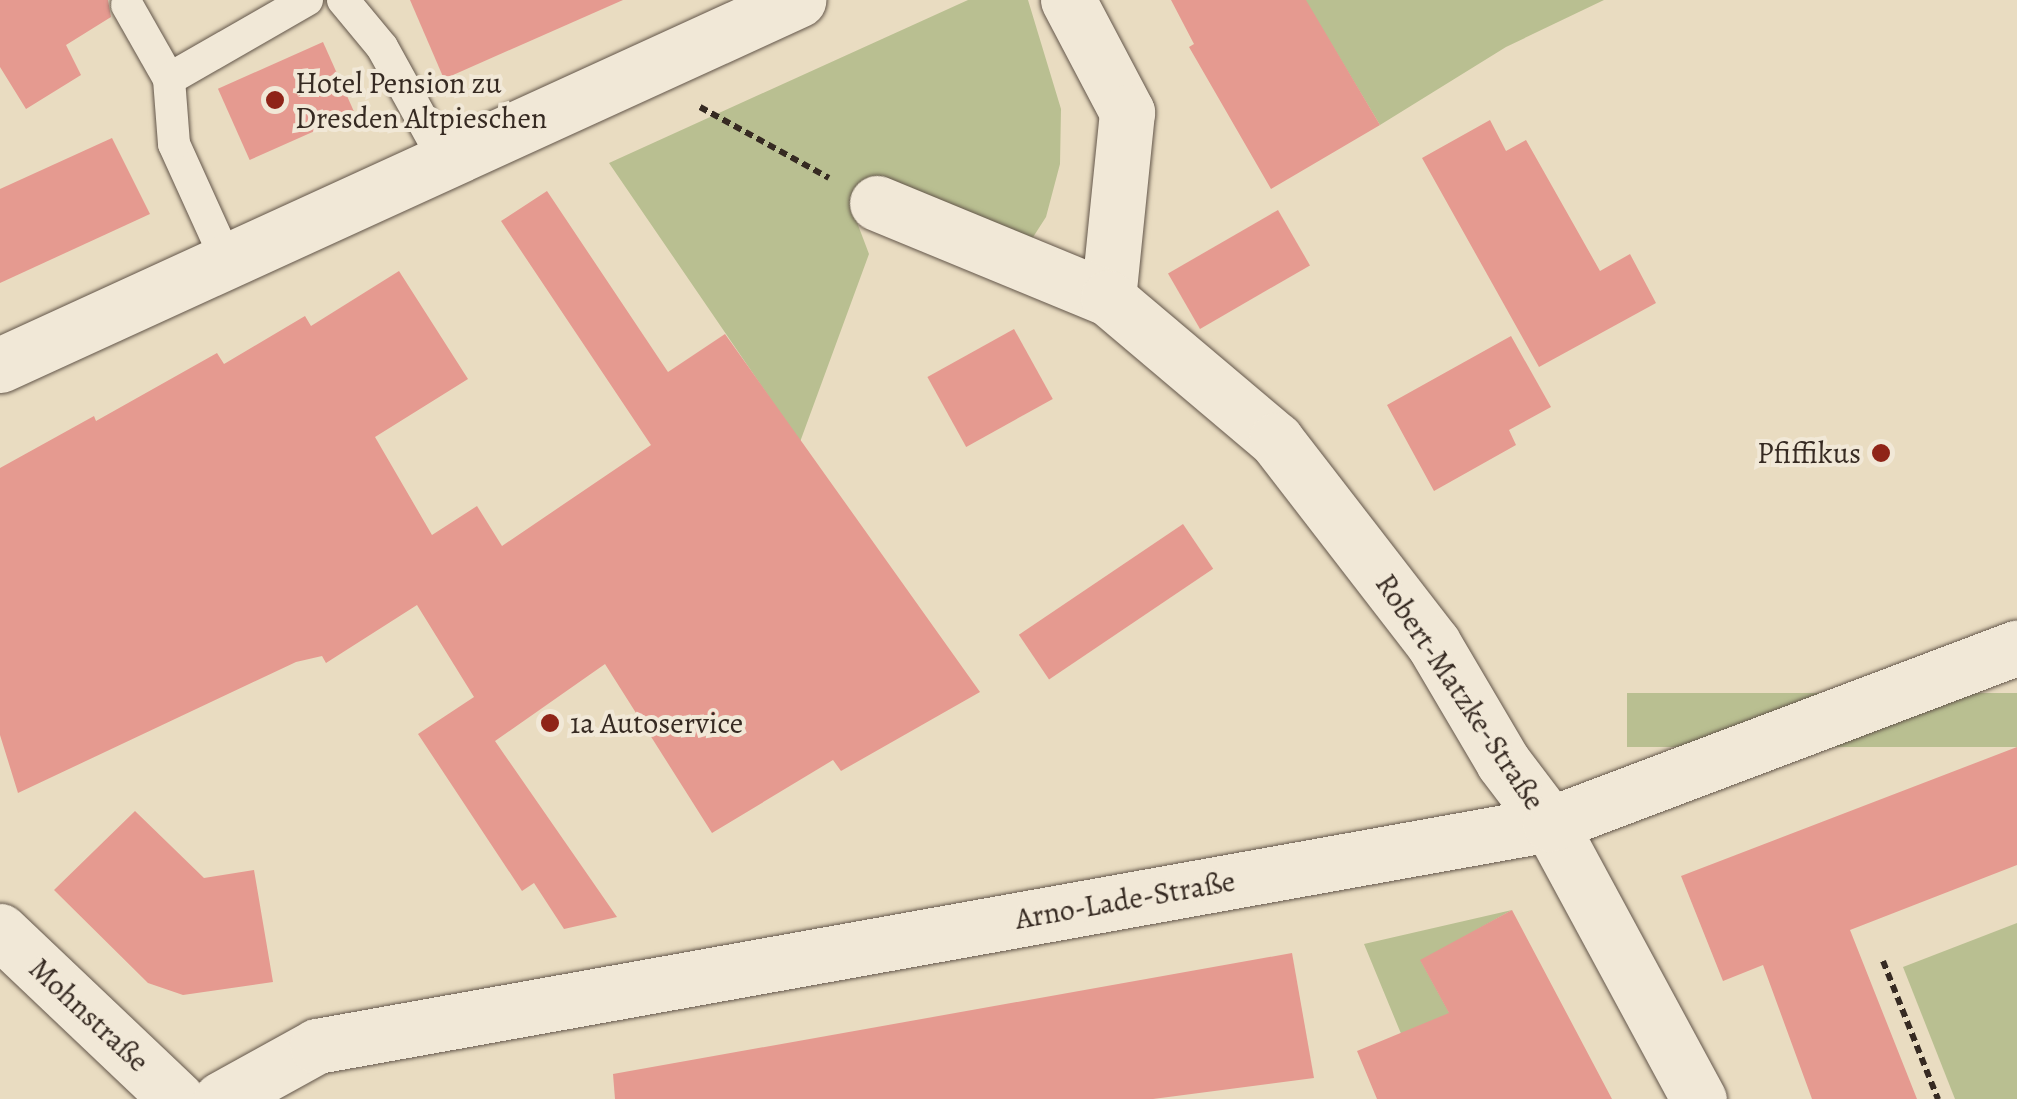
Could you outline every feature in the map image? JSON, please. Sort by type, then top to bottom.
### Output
[{"type":"street","points":[[0,365],[798,0]]},
{"type":"street","points":[[1068,0],[1128,112],[1108,298]]},
{"type":"street","name":"Robert-Matzke-Straße","points":[[877,203],[1108,298],[1276,440],[1433,643],[1503,762],[1550,824],[1699,1099]]},
{"type":"street","name":"Arno-Lade-Straße","points":[[221,1099],[316,1046],[1550,824],[2017,648]]},
{"type":"street","name":"Mohnstraße","points":[[0,931],[177,1099]]},
{"type":"lane","points":[[170,80],[307,0]]},
{"type":"lane","points":[[343,0],[382,47],[445,162]]},
{"type":"lane","points":[[127,5],[170,80],[174,144],[227,262]]},
{"type":"path","points":[[645,70],[715,117],[877,203]]},
{"type":"path","points":[[1883,961],[1938,1099]]},
{"type":"green space","points":[[968,0],[1028,0],[1061,109],[1060,164],[1046,217],[1028,245],[875,176],[855,217],[869,254],[800,442],[609,163]]},
{"type":"green space","points":[[1305,0],[1604,0],[1506,47],[1380,125]]},
{"type":"green space","points":[[1627,693],[2017,693],[2017,747],[1627,747]]},
{"type":"green space","points":[[1512,910],[1421,961],[1486,1080],[1428,1099],[1364,944]]},
{"type":"green space","points":[[2017,923],[2017,1099],[1955,1099],[1903,967]]},
{"type":"building","points":[[0,0],[108,0],[111,17],[66,45],[81,75],[26,109],[0,67]]},
{"type":"building","points":[[410,0],[623,0],[444,79]]},
{"type":"building","points":[[1171,0],[1306,0],[1380,125],[1271,189],[1189,47],[1194,44]]},
{"type":"building","points":[[323,42],[355,113],[250,160],[218,89]]},
{"type":"building","points":[[1490,120],[1506,151],[1526,140],[1600,271],[1630,254],[1656,303],[1539,367],[1422,158]]},
{"type":"building","points":[[112,138],[150,214],[0,283],[0,189]]},
{"type":"building","points":[[547,191],[668,372],[725,334],[980,692],[841,771],[833,760],[712,833],[605,664],[495,741],[617,917],[564,929],[534,883],[522,891],[418,734],[474,697],[417,605],[326,663],[322,656],[296,662],[18,793],[0,735],[0,468],[94,416],[96,421],[217,353],[224,364],[305,316],[311,326],[399,271],[468,379],[375,437],[432,535],[477,506],[502,546],[651,445],[501,221]]},
{"type":"building","points":[[1278,210],[1310,265],[1200,329],[1168,274]]},
{"type":"building","points":[[1014,329],[1053,399],[966,447],[927,377]]},
{"type":"building","points":[[1511,336],[1551,407],[1509,430],[1516,445],[1434,491],[1387,405]]},
{"type":"building","points":[[1183,524],[1213,569],[1049,679],[1019,635]]},
{"type":"building","points":[[2017,747],[2017,865],[1850,930],[1917,1099],[1812,1099],[1763,965],[1723,981],[1681,876]]},
{"type":"building","points":[[135,811],[204,878],[254,870],[273,982],[183,995],[148,983],[54,890]]},
{"type":"building","points":[[1512,910],[1612,1099],[1377,1099],[1357,1051],[1449,1013],[1420,960]]},
{"type":"building","points":[[1292,953],[1314,1078],[1153,1099],[615,1099],[613,1074]]},
{"type":"place","name":"Hotel Pension zu Dresden Altpieschen","points":[[275,100]]},
{"type":"place","name":"Pfiffikus","points":[[1881,453]]},
{"type":"place","name":"1a Autoservice","points":[[550,723]]}]
